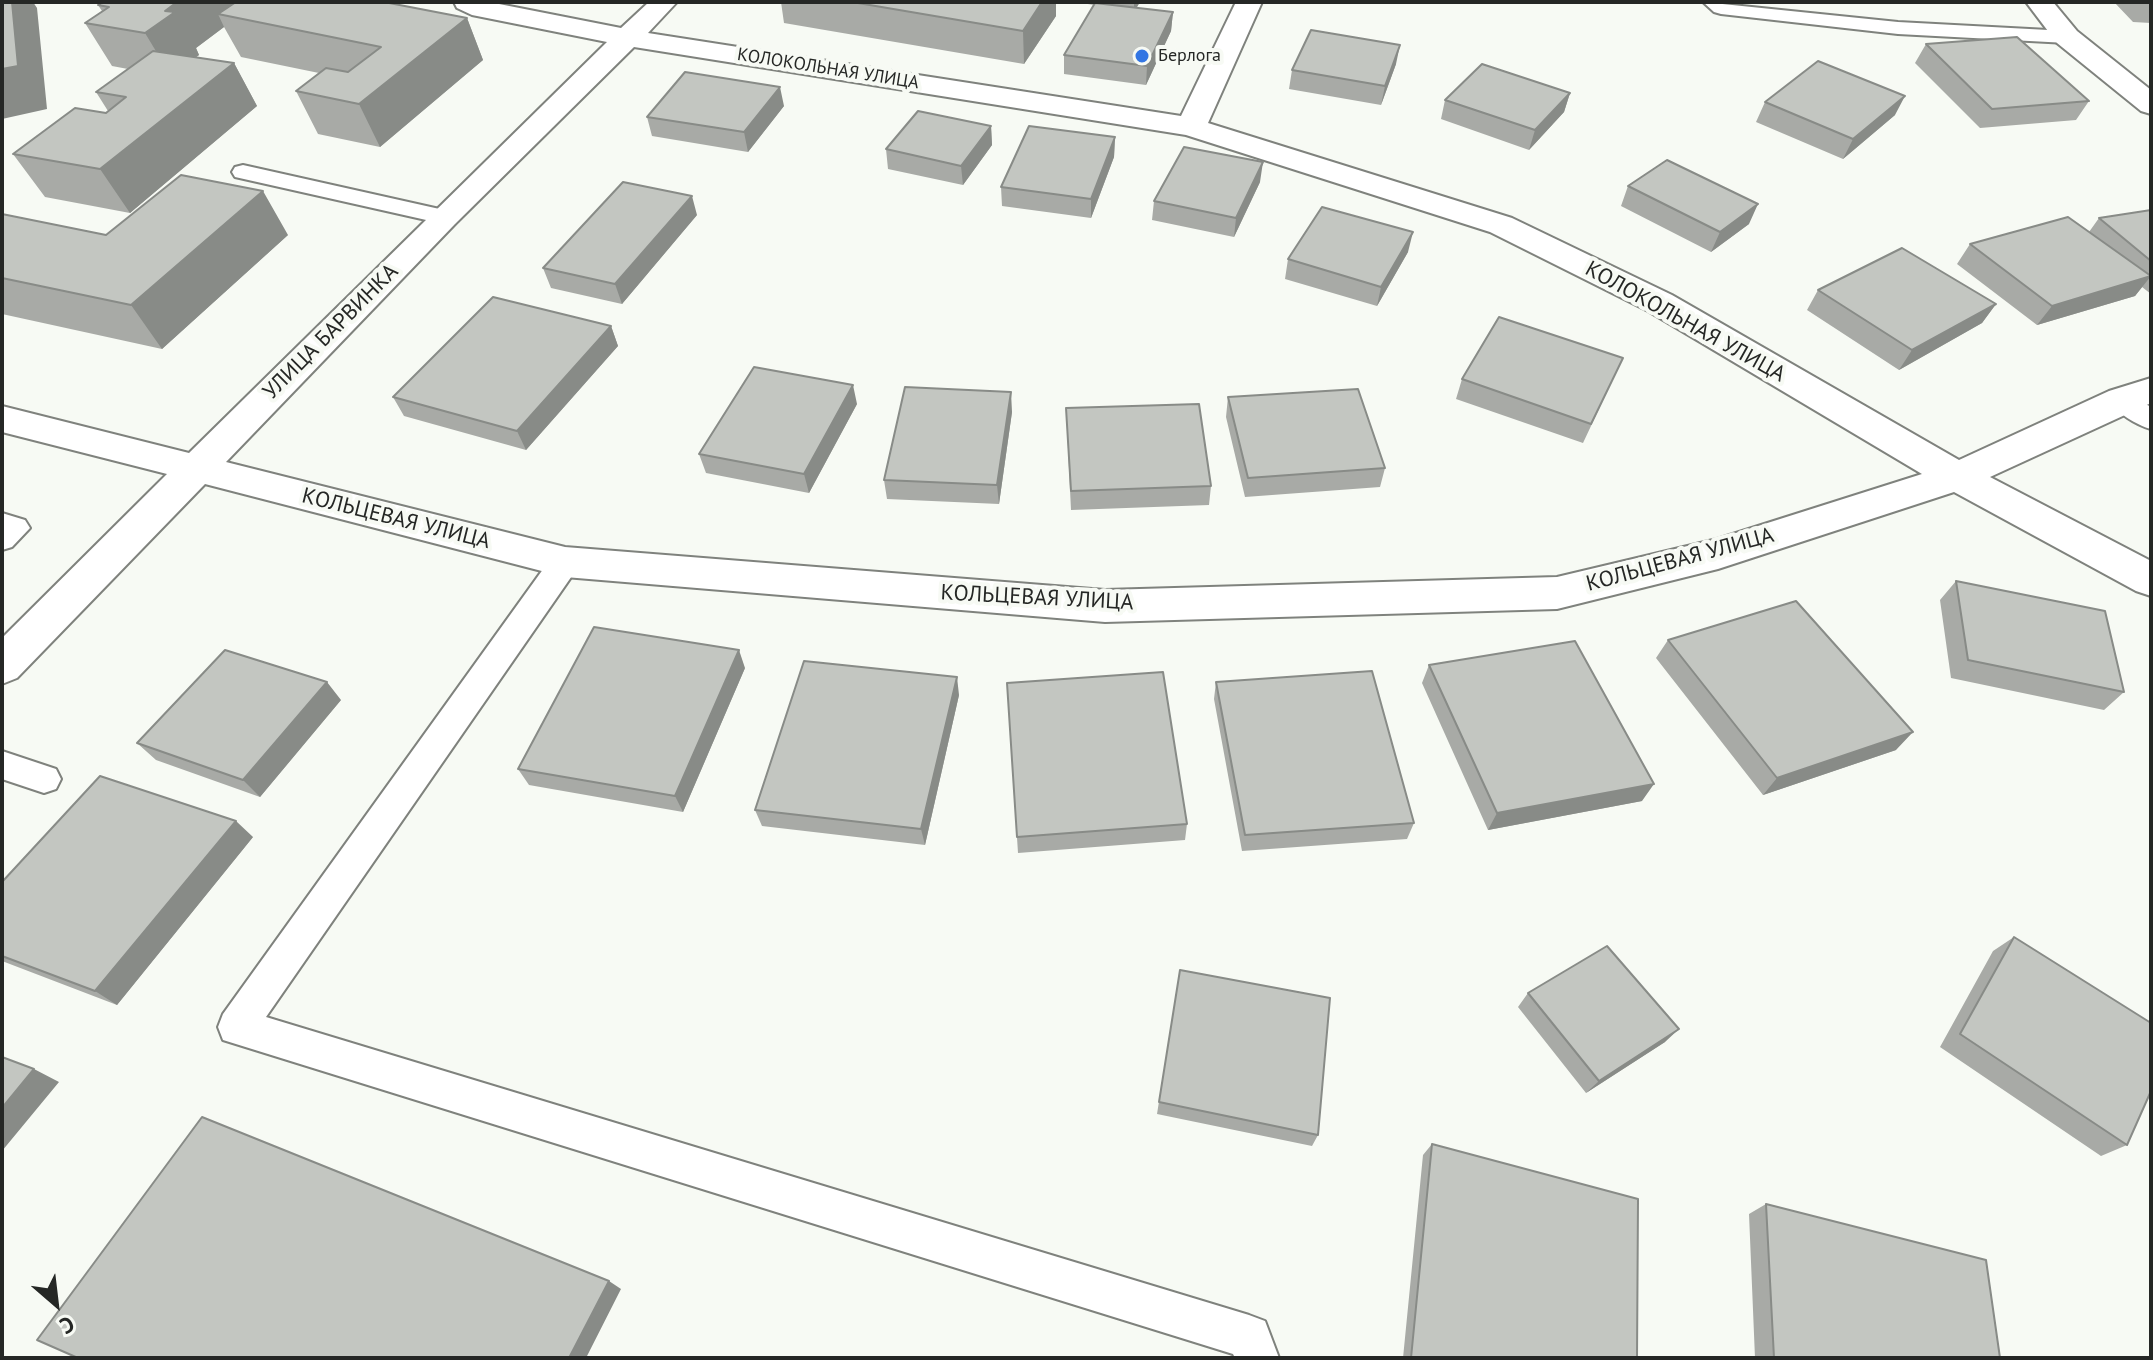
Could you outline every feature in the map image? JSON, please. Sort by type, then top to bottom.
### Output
[{"type":"street","name":"КОЛОКОЛЬНАЯ УЛИЦА","points":[[467,2],[482,9],[628,38],[1191,127],[1501,225],[1660,303],[1957,477],[2151,580]]},
{"type":"street","name":"УЛИЦА БАРВИНКА","points":[[2,666],[444,217],[664,2]]},
{"type":"street","points":[[1191,127],[1249,2]]},
{"type":"street","points":[[2039,2],[2067,37],[2151,105]]},
{"type":"street","name":"КОЛЬЦЕВАЯ УЛИЦА","points":[[2,419],[565,562],[1105,606],[1557,593],[1718,554],[1957,477],[2141,404]]},
{"type":"lane","points":[[1713,2],[1721,8],[1898,28],[2067,37]]},
{"type":"lane","points":[[243,172],[444,217]]},
{"type":"lane","points":[[2,524],[15,528],[2,539]]},
{"type":"lane","points":[[565,562],[237,1027],[1249,1337],[1257,1358]]},
{"type":"lane","points":[[2,765],[44,779]]},
{"type":"building","points":[[2,2],[12,2],[18,66],[2,69]]},
{"type":"building","points":[[103,2],[177,2],[165,11],[175,12],[145,33],[85,23],[109,7],[98,5]]},
{"type":"building","points":[[236,2],[384,2],[467,18],[359,104],[296,91],[326,68],[348,72],[381,47],[218,14]]},
{"type":"building","points":[[852,2],[1042,2],[1023,31]]},
{"type":"building","points":[[1095,3],[1173,12],[1147,66],[1064,55]]},
{"type":"building","points":[[1311,30],[1400,45],[1385,86],[1292,70]]},
{"type":"building","points":[[2017,37],[2089,101],[1992,109],[1926,44]]},
{"type":"building","points":[[153,51],[234,63],[100,169],[13,154],[75,108],[106,113],[126,97],[96,92]]},
{"type":"building","points":[[1818,61],[1905,96],[1853,139],[1765,102]]},
{"type":"building","points":[[1482,64],[1570,93],[1535,130],[1445,100]]},
{"type":"building","points":[[685,72],[780,87],[744,132],[647,117]]},
{"type":"building","points":[[918,111],[991,126],[961,166],[886,149]]},
{"type":"building","points":[[1029,126],[1115,137],[1091,199],[1001,187]]},
{"type":"building","points":[[1184,147],[1263,162],[1236,218],[1154,201]]},
{"type":"building","points":[[1667,160],[1758,204],[1720,232],[1628,186]]},
{"type":"building","points":[[181,175],[263,191],[131,305],[2,278],[2,214],[106,235]]},
{"type":"building","points":[[623,182],[692,196],[615,284],[543,268]]},
{"type":"building","points":[[1322,207],[1413,232],[1381,287],[1288,259]]},
{"type":"building","points":[[2151,210],[2151,261],[2099,218]]},
{"type":"building","points":[[2068,217],[2151,276],[2052,306],[1970,244]]},
{"type":"building","points":[[1902,248],[1996,304],[1912,350],[1818,290]]},
{"type":"building","points":[[493,297],[611,326],[517,431],[393,397]]},
{"type":"building","points":[[1499,317],[1623,358],[1591,424],[1462,379]]},
{"type":"building","points":[[754,367],[853,385],[804,474],[699,454]]},
{"type":"building","points":[[905,387],[1011,392],[997,485],[884,480]]},
{"type":"building","points":[[1358,389],[1385,468],[1248,478],[1228,397]]},
{"type":"building","points":[[1199,404],[1211,486],[1071,491],[1066,408]]},
{"type":"building","points":[[1956,581],[2105,611],[2124,692],[1968,660]]},
{"type":"building","points":[[1796,601],[1913,732],[1777,778],[1668,640]]},
{"type":"building","points":[[594,627],[739,650],[675,796],[518,769]]},
{"type":"building","points":[[1575,641],[1654,784],[1497,813],[1429,665]]},
{"type":"building","points":[[225,650],[327,682],[243,780],[137,743]]},
{"type":"building","points":[[804,661],[957,677],[921,829],[755,810]]},
{"type":"building","points":[[1372,671],[1414,823],[1245,835],[1216,682]]},
{"type":"building","points":[[1163,672],[1187,824],[1017,837],[1007,683]]},
{"type":"building","points":[[100,776],[236,821],[95,991],[2,956],[2,882]]},
{"type":"building","points":[[2014,937],[2151,1023],[2151,1091],[2127,1145],[1960,1034]]},
{"type":"building","points":[[1607,946],[1679,1029],[1599,1081],[1528,993]]},
{"type":"building","points":[[1180,970],[1330,998],[1318,1135],[1159,1102]]},
{"type":"building","points":[[2,1057],[34,1069],[2,1108]]},
{"type":"building","points":[[202,1117],[609,1281],[569,1358],[78,1358],[37,1340]]},
{"type":"building","points":[[1432,1144],[1638,1199],[1637,1358],[1411,1358]]},
{"type":"building","points":[[1766,1204],[1986,1260],[2000,1358],[1774,1358]]},
{"type":"place","name":"Берлога","points":[[1142,56]]}]
